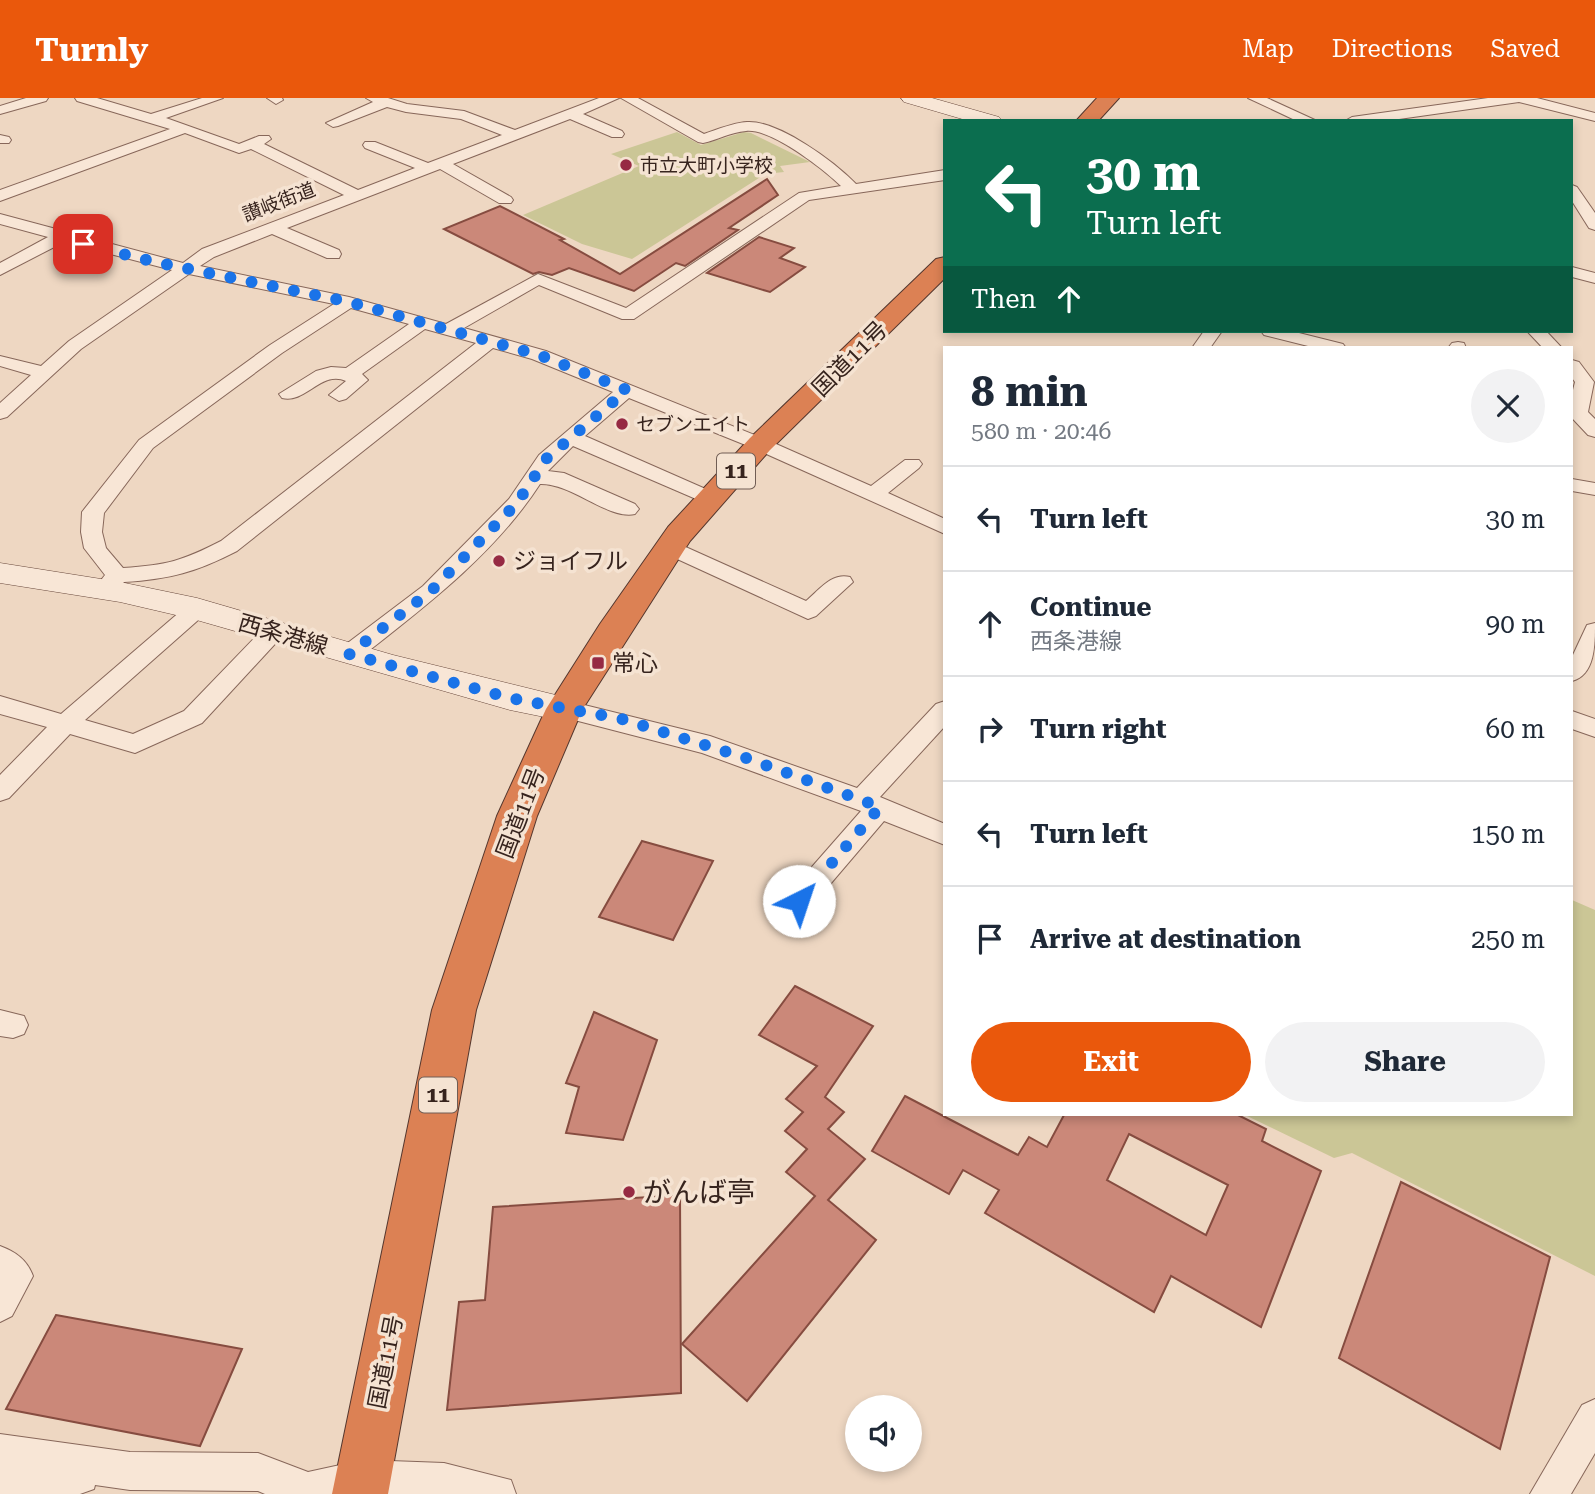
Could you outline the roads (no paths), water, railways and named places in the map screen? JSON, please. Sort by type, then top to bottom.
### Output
[{"type":"highway","points":[[1088,119],[1109,98]]},
{"type":"highway","name":"国道11号","points":[[361,1486],[454,1010],[517,816],[564,709],[670,547],[710,498],[760,444],[943,266]]},
{"type":"main road","points":[[911,98],[985,119]]},
{"type":"main road","name":"西条港線","points":[[0,573],[112,582],[349,654],[510,698],[564,709]]},
{"type":"street","points":[[0,110],[40,98]]},
{"type":"street","points":[[82,98],[239,149],[258,141],[356,195]]},
{"type":"street","points":[[150,119],[216,98]]},
{"type":"street","points":[[628,98],[703,139],[750,126],[797,146],[843,176],[853,189]]},
{"type":"street","points":[[1255,98],[1305,119]]},
{"type":"street","points":[[1367,119],[1519,98],[1595,117]]},
{"type":"street","points":[[1519,98],[1534,119]]},
{"type":"street","points":[[333,123],[380,100],[406,108],[464,115],[514,135]]},
{"type":"street","name":"讃岐街道","points":[[0,412],[75,345],[186,267],[218,248],[570,114],[598,100]]},
{"type":"street","points":[[570,114],[617,134]]},
{"type":"street","points":[[0,196],[184,129]]},
{"type":"street","points":[[370,145],[433,166],[505,200]]},
{"type":"street","points":[[448,330],[538,279],[628,315],[805,196],[943,176]]},
{"type":"street","points":[[1573,192],[1595,225]]},
{"type":"street","points":[[0,219],[155,262],[349,302],[539,355],[760,444],[943,526]]},
{"type":"street","points":[[270,228],[333,254]]},
{"type":"street","points":[[0,270],[59,237]]},
{"type":"street","points":[[1573,272],[1595,278]]},
{"type":"street","points":[[349,302],[276,349],[146,444],[93,512],[91,524],[95,553],[112,582],[192,565],[229,546],[299,494],[490,341]]},
{"type":"street","points":[[350,374],[422,323]]},
{"type":"street","points":[[1278,333],[1329,346]]},
{"type":"street","points":[[1538,333],[1551,346]]},
{"type":"street","points":[[1,361],[44,373]]},
{"type":"street","points":[[1573,367],[1585,382],[1574,411],[1595,432]]},
{"type":"street","points":[[289,394],[323,373],[340,371],[359,380],[339,395]]},
{"type":"street","points":[[349,654],[431,591],[517,503],[546,459],[627,390]]},
{"type":"street","points":[[572,438],[710,498]]},
{"type":"street","points":[[873,495],[912,464]]},
{"type":"street","points":[[534,478],[557,477],[628,509]]},
{"type":"street","points":[[1573,485],[1595,489]]},
{"type":"street","points":[[670,547],[808,611],[842,582]]},
{"type":"street","points":[[0,791],[66,723],[197,609]]},
{"type":"street","points":[[1580,663],[1595,631]]},
{"type":"street","points":[[0,705],[135,744],[192,717],[274,632]]},
{"type":"street","points":[[564,709],[622,719],[749,759],[871,803],[943,834]]},
{"type":"street","points":[[799,901],[871,803],[943,713]]},
{"type":"street","points":[[1573,720],[1595,728]]},
{"type":"street","points":[[0,1264],[16,1276],[0,1304]]},
{"type":"street","points":[[1549,1494],[1595,1418]]},
{"type":"street","points":[[0,1453],[130,1471]]},
{"type":"street","points":[[0,1481],[130,1471],[258,1472],[304,1493],[361,1486],[444,1482],[497,1494]]},
{"type":"place","name":"市立大町小学校","points":[[626,165]]},
{"type":"place","name":"セブンエイト","points":[[622,424]]},
{"type":"place","name":"ジョイフル","points":[[499,561]]},
{"type":"place","name":"常心","points":[[598,663]]},
{"type":"place","name":"がんば亭","points":[[629,1192]]}]
